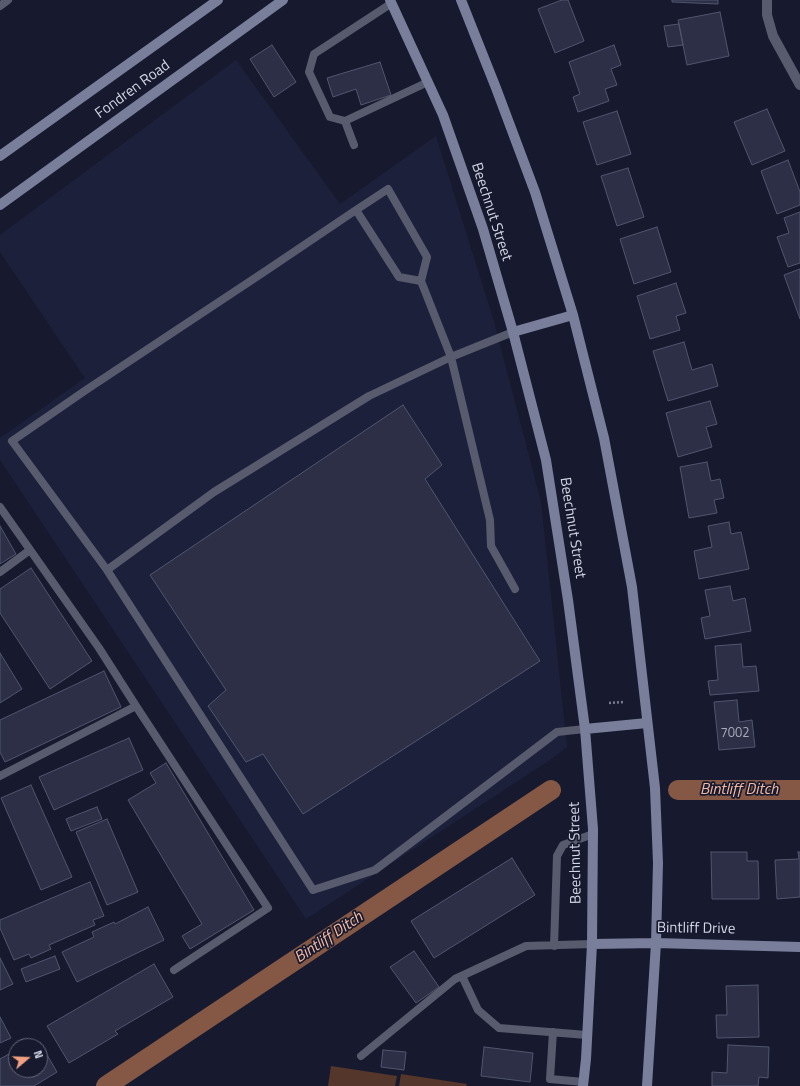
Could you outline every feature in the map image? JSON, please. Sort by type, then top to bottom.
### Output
[{"type":"main road","name":"Fondren Road","points":[[0,156],[218,0]]},
{"type":"main road","name":"Fondren Road","points":[[0,205],[283,0]]},
{"type":"main road","points":[[461,0],[535,192],[573,315],[604,438],[632,587],[655,788],[658,864],[656,943],[647,1086]]},
{"type":"main road","name":"Beechnut Street","points":[[391,2],[443,115],[482,229],[513,332],[546,460],[568,600],[585,730],[593,834],[592,944],[584,1084]]},
{"type":"main road","points":[[513,332],[573,315]]},
{"type":"main road","points":[[585,730],[647,723]]},
{"type":"main road","name":"Bintliff Drive","points":[[592,944],[656,943],[800,946]]},
{"type":"street","points":[[767,0],[767,14],[774,36],[800,85]]},
{"type":"lane","points":[[0,6],[8,0]]},
{"type":"lane","points":[[391,2],[314,54],[309,72],[330,117],[345,121],[428,82]]},
{"type":"lane","points":[[345,121],[354,145]]},
{"type":"lane","points":[[515,589],[491,546],[490,520],[451,357],[421,281],[427,257],[388,189],[12,441],[107,570],[313,890],[375,870],[557,732],[585,730]]},
{"type":"lane","points":[[356,210],[399,277],[421,281]]},
{"type":"lane","points":[[107,570],[214,492],[369,396],[451,357],[513,332]]},
{"type":"lane","points":[[0,507],[99,648],[268,908],[174,970]]},
{"type":"lane","points":[[0,572],[30,550]]},
{"type":"lane","points":[[0,776],[136,706]]},
{"type":"lane","points":[[554,946],[557,856],[563,845],[593,834]]},
{"type":"lane","points":[[361,1056],[455,979],[526,946],[592,944]]},
{"type":"lane","points":[[462,976],[478,1010],[499,1028],[587,1035]]},
{"type":"lane","points":[[553,1032],[550,1079],[584,1084]]},
{"type":"path","points":[[609,703],[623,702]]},
{"type":"shaded area","points":[[236,60],[340,204],[436,136],[494,322],[541,502],[567,747],[550,760],[306,919],[0,460],[0,438],[85,378],[0,252],[0,235]]},
{"type":"shaded area","points":[[331,1066],[397,1076],[395,1086],[328,1086]]},
{"type":"shaded area","points":[[401,1074],[467,1084],[466,1086],[399,1086]]},
{"type":"building","points":[[562,0],[568,0],[584,41],[555,53],[538,9]]},
{"type":"building","points":[[672,0],[718,0],[718,4],[672,2]]},
{"type":"building","points":[[720,12],[729,56],[687,65],[678,20]]},
{"type":"building","points":[[679,24],[683,45],[668,47],[664,26]]},
{"type":"building","points":[[272,45],[296,82],[274,97],[250,59]]},
{"type":"building","points":[[614,45],[621,65],[611,69],[617,85],[605,89],[609,101],[578,112],[573,97],[580,94],[569,62]]},
{"type":"building","points":[[380,62],[391,95],[361,105],[356,89],[333,97],[327,78]]},
{"type":"building","points":[[767,109],[785,151],[752,165],[734,122]]},
{"type":"building","points":[[617,111],[631,154],[597,165],[583,122]]},
{"type":"building","points":[[788,160],[800,192],[800,205],[777,214],[761,171]]},
{"type":"building","points":[[628,168],[644,217],[617,226],[601,176]]},
{"type":"building","points":[[800,212],[800,263],[788,267],[777,237],[789,233],[784,218]]},
{"type":"building","points":[[657,227],[671,272],[634,284],[620,239]]},
{"type":"building","points":[[800,269],[800,319],[784,275]]},
{"type":"building","points":[[676,283],[686,313],[676,316],[680,330],[650,339],[637,296]]},
{"type":"building","points":[[684,342],[692,370],[712,364],[718,386],[668,401],[653,351]]},
{"type":"building","points":[[710,401],[717,424],[706,427],[712,447],[678,457],[666,413]]},
{"type":"building","points":[[403,405],[442,465],[425,479],[540,661],[303,814],[263,754],[246,762],[208,706],[226,690],[150,575]]},
{"type":"building","points":[[707,462],[711,481],[720,479],[724,498],[714,500],[717,513],[689,518],[680,467]]},
{"type":"building","points":[[729,522],[731,534],[741,532],[749,569],[699,579],[694,551],[712,547],[708,526]]},
{"type":"building","points":[[0,526],[16,554],[0,564]]},
{"type":"building","points":[[31,568],[92,661],[50,689],[0,613],[0,589]]},
{"type":"building","points":[[730,586],[733,601],[745,598],[751,631],[705,639],[701,618],[710,616],[705,590]]},
{"type":"building","points":[[741,644],[743,667],[756,666],[759,691],[710,695],[708,681],[718,680],[715,646]]},
{"type":"building","points":[[0,653],[22,689],[0,703]]},
{"type":"building","points":[[104,671],[121,707],[5,762],[0,752],[0,720]]},
{"type":"building","points":[[737,700],[739,722],[752,720],[755,747],[719,750],[714,702]]},
{"type":"building","points":[[129,738],[143,770],[54,810],[39,777]]},
{"type":"building","points":[[166,763],[254,910],[190,949],[182,936],[202,924],[128,800],[156,783],[150,773]]},
{"type":"building","points":[[31,785],[72,877],[41,890],[1,798]]},
{"type":"building","points":[[97,807],[102,819],[71,831],[66,819]]},
{"type":"building","points":[[107,819],[138,892],[107,905],[76,832]]},
{"type":"building","points":[[711,852],[747,852],[747,861],[758,861],[759,899],[712,899]]},
{"type":"building","points":[[798,852],[800,852],[800,897],[777,899],[775,860],[799,859]]},
{"type":"building","points":[[512,858],[535,895],[434,958],[411,921]]},
{"type":"building","points":[[90,882],[104,916],[93,920],[95,925],[49,945],[51,949],[31,958],[29,954],[14,960],[0,928],[0,920]]},
{"type":"building","points":[[148,907],[164,940],[77,982],[62,952],[94,937],[92,932],[114,922],[115,924]]},
{"type":"building","points":[[414,951],[439,987],[416,1003],[390,967]]},
{"type":"building","points":[[55,956],[60,969],[26,982],[21,969]]},
{"type":"building","points":[[0,958],[13,984],[0,990]]},
{"type":"building","points":[[154,964],[173,997],[115,1031],[118,1034],[69,1063],[47,1026]]},
{"type":"building","points":[[758,985],[759,1037],[717,1038],[716,1015],[727,1015],[726,986]]},
{"type":"building","points":[[0,1017],[11,1038],[8,1038],[0,1043]]},
{"type":"building","points":[[728,1045],[769,1047],[768,1078],[759,1077],[758,1086],[712,1086],[712,1072],[727,1073]]},
{"type":"building","points":[[484,1047],[533,1053],[530,1082],[481,1076]]},
{"type":"building","points":[[383,1050],[406,1052],[404,1070],[381,1067]]},
{"type":"building","points":[[8,1054],[8,1078],[47,1078],[34,1086],[0,1086],[0,1059]]},
{"type":"building","points":[[48,1057],[57,1072],[48,1077]]},
{"type":"waterway","name":"Bintliff Ditch","points":[[106,1086],[551,790]]},
{"type":"waterway","name":"Bintliff Ditch","points":[[678,790],[800,790]]}]
